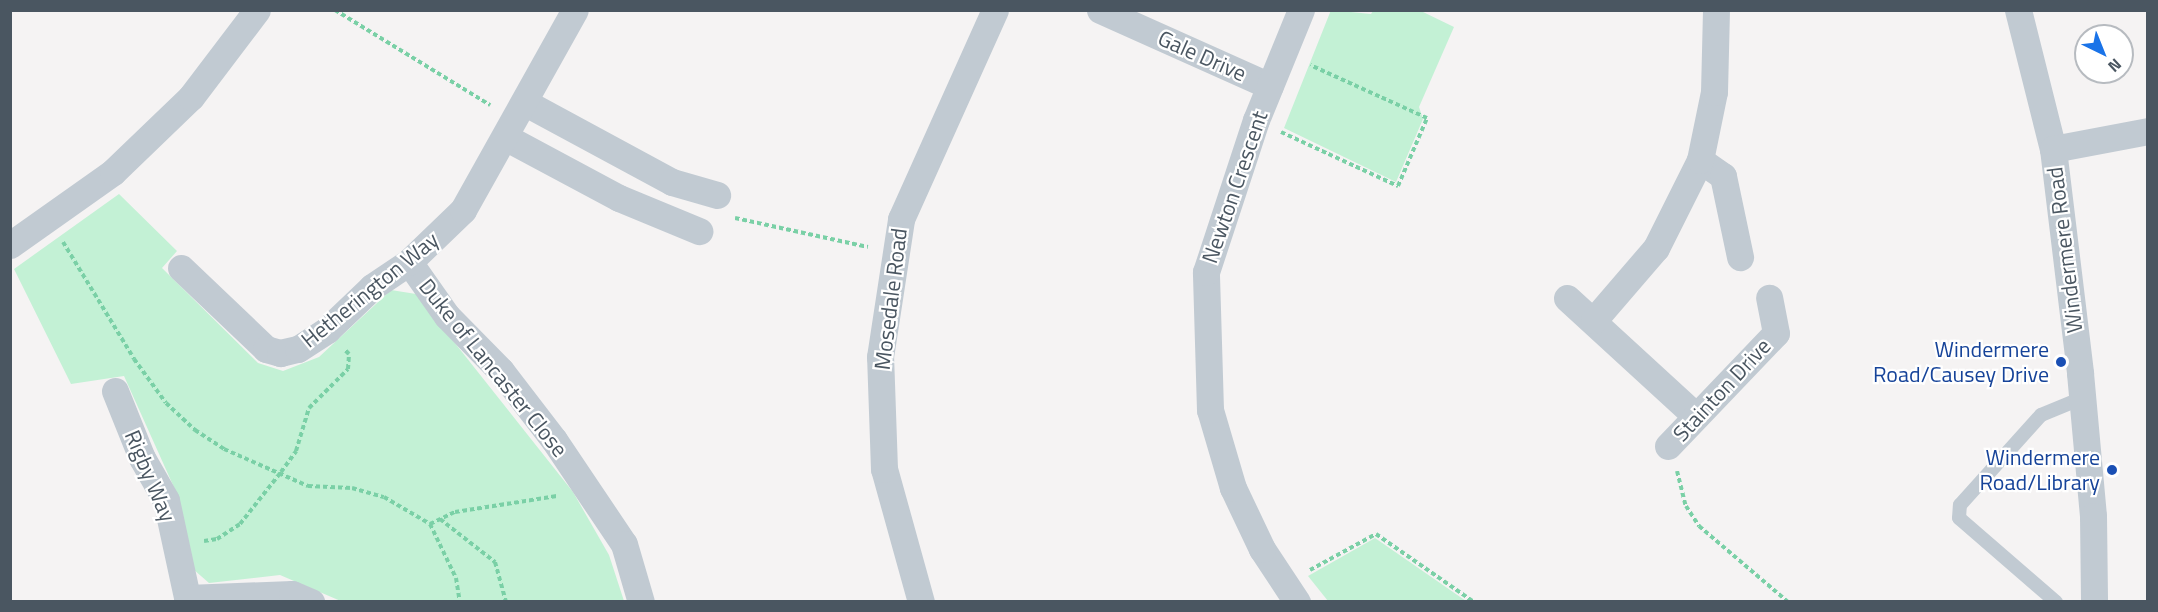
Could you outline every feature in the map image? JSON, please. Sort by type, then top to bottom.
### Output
[{"type":"street","points":[[10,244],[113,172],[191,97],[257,10]]},
{"type":"street","name":"Hetherington Way","points":[[181,268],[266,349],[280,353],[298,349],[327,330],[372,287],[409,262],[464,210],[575,10]]},
{"type":"street","name":"Mosedale Road","points":[[921,602],[884,469],[880,357],[901,219],[995,10]]},
{"type":"street","name":"Gale Drive","points":[[1100,10],[1270,86]]},
{"type":"street","name":"Newton Crescent","points":[[1291,593],[1262,549],[1233,488],[1210,410],[1206,272],[1256,120],[1302,10]]},
{"type":"street","points":[[1594,320],[1656,248],[1700,160],[1714,92],[1716,10]]},
{"type":"street","name":"Windermere Road","points":[[2018,10],[2053,149],[2082,398],[2093,516],[2094,602]]},
{"type":"street","points":[[524,102],[672,182],[717,195]]},
{"type":"street","points":[[2053,149],[2148,131]]},
{"type":"street","points":[[505,137],[620,198],[699,231]]},
{"type":"street","points":[[1700,160],[1723,176],[1740,257]]},
{"type":"street","name":"Duke of Lancaster Close","points":[[409,262],[447,316],[501,371],[624,544],[641,602]]},
{"type":"street","points":[[1567,298],[1594,320],[1696,416]]},
{"type":"street","name":"Stainton Drive","points":[[1668,446],[1776,333],[1769,298]]},
{"type":"street","name":"Rigby Way","points":[[115,391],[142,458],[166,500],[188,600],[292,594],[311,602]]},
{"type":"lane","points":[[2056,602],[1959,518],[1960,505],[2041,415],[2082,398]]},
{"type":"path","points":[[1256,120],[1398,186],[1427,118],[1284,54]]},
{"type":"path","points":[[46,221],[64,243],[101,310],[166,403],[195,430],[224,448],[308,486],[352,488],[384,496],[430,524],[456,578],[460,602]]},
{"type":"path","points":[[177,545],[217,539],[240,524],[296,451],[309,408],[348,369],[349,354],[327,330]]},
{"type":"path","points":[[1668,446],[1686,506],[1700,526],[1788,602]]},
{"type":"path","points":[[430,524],[455,512],[557,496],[580,481]]},
{"type":"path","points":[[440,519],[495,562],[506,602]]},
{"type":"path","points":[[1291,593],[1376,534],[1473,602]]},
{"type":"green space","points":[[1331,10],[1371,14],[1373,11],[1421,11],[1454,27],[1419,107],[1423,119],[1396,182],[1284,128]]},
{"type":"green space","points":[[119,194],[177,251],[162,268],[258,363],[283,371],[319,357],[391,290],[416,294],[573,492],[609,555],[624,601],[343,602],[280,575],[209,583],[193,569],[177,494],[124,376],[71,384],[14,269]]},
{"type":"green space","points":[[1375,538],[1466,601],[1328,601],[1308,576]]},
{"type":"place","name":"Windermere Road/Causey Drive","points":[[2061,362]]},
{"type":"place","name":"Windermere Road/Library","points":[[2112,470]]}]
